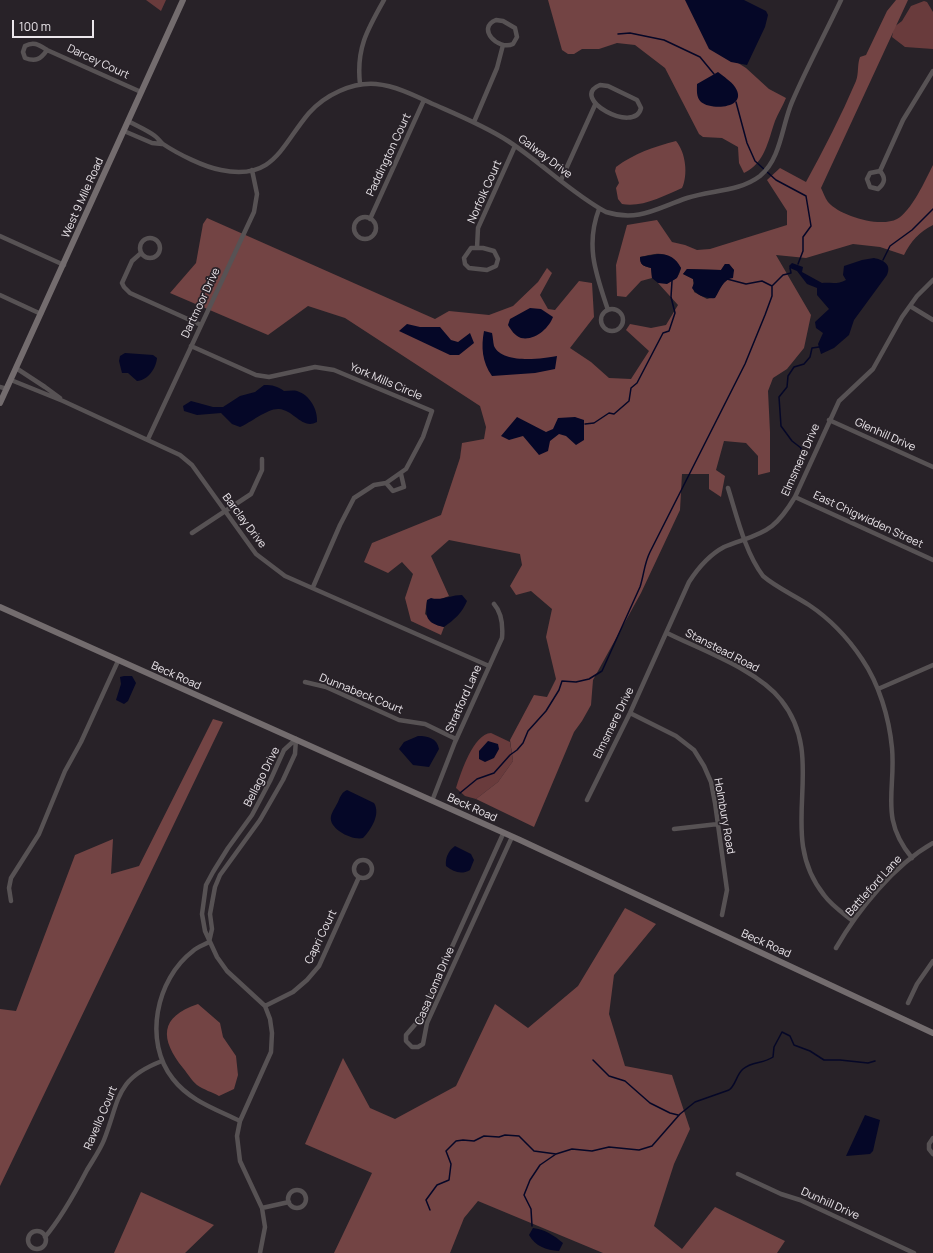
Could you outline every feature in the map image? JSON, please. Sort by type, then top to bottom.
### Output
[{"type":"main road","name":"West 9 Mile Road","points":[[0,402],[3,388],[11,380],[183,0]]},
{"type":"main road","name":"Beck Road","points":[[0,607],[512,837],[808,973],[933,1033]]},
{"type":"street","points":[[360,84],[358,69],[360,52],[368,30],[384,0]]},
{"type":"street","name":"Galway Drive","points":[[124,131],[152,143],[162,144],[208,167],[232,172],[252,170],[264,166],[276,159],[309,113],[340,91],[360,84],[388,86],[474,122],[515,146],[599,209],[624,217],[638,216],[687,198],[735,188],[760,176],[774,158],[793,100],[841,0]]},
{"type":"street","points":[[496,20],[510,24],[517,32],[514,42],[509,45],[503,45],[493,40],[488,34],[489,26],[496,20]]},
{"type":"street","name":"Darcey Court","points":[[47,50],[41,58],[33,61],[26,58],[23,52],[25,46],[30,43],[37,44],[47,50],[141,92]]},
{"type":"street","points":[[474,122],[497,68],[503,45]]},
{"type":"street","points":[[880,171],[903,120],[933,71]]},
{"type":"street","points":[[605,85],[636,99],[641,110],[637,116],[629,119],[595,104],[592,98],[592,92],[598,86],[605,85]]},
{"type":"street","name":"Paddington Court","points":[[370,219],[424,100]]},
{"type":"street","points":[[561,180],[595,104]]},
{"type":"street","name":"Galway Drive","points":[[128,121],[156,136],[162,144]]},
{"type":"street","name":"Norfolk Court","points":[[477,248],[478,228],[515,146]]},
{"type":"street","name":"Dartmoor Drive","points":[[148,439],[254,212],[257,194],[252,170]]},
{"type":"street","points":[[599,209],[593,228],[592,252],[595,269],[608,310]]},
{"type":"street","points":[[364,217],[370,219],[376,224],[376,231],[372,238],[361,239],[354,230],[355,223],[364,217]]},
{"type":"street","points":[[0,236],[64,265]]},
{"type":"street","points":[[150,238],[159,243],[161,249],[155,257],[149,258],[141,253],[140,246],[144,240],[150,238]]},
{"type":"street","points":[[471,248],[477,248],[490,249],[495,252],[498,261],[494,268],[475,270],[467,266],[464,259],[466,254],[471,248]]},
{"type":"street","points":[[141,253],[132,261],[122,282],[124,286],[130,293],[201,325]]},
{"type":"street","name":"Elmsmere Drive","points":[[587,800],[630,713],[689,582],[696,571],[714,553],[773,526],[786,511],[795,497],[839,401],[846,392],[866,376],[878,363],[895,327],[910,306],[933,280]]},
{"type":"street","points":[[0,295],[41,314]]},
{"type":"street","points":[[910,306],[933,320]]},
{"type":"street","points":[[615,309],[622,316],[622,326],[616,330],[609,330],[602,322],[603,315],[608,310],[615,309]]},
{"type":"street","name":"York Mills Circle","points":[[191,346],[256,375],[269,377],[315,367],[334,370],[432,411],[414,457],[401,474],[386,483],[374,485],[354,498],[340,525],[313,587]]},
{"type":"street","name":"Barclay Drive","points":[[16,368],[45,387],[62,401]]},
{"type":"street","name":"Barclay Drive","points":[[11,380],[148,439],[180,455],[192,465],[225,513],[261,558],[285,576],[313,587],[489,666]]},
{"type":"street","name":"Glenhill Drive","points":[[829,420],[933,467]]},
{"type":"street","points":[[192,533],[225,513],[251,494],[262,470],[262,459]]},
{"type":"street","points":[[386,483],[393,491],[404,487],[401,474]]},
{"type":"street","points":[[728,488],[745,539],[758,569],[763,576],[821,614],[840,631],[862,660],[878,689],[886,713],[892,748],[890,800],[893,819],[898,839],[912,858]]},
{"type":"street","name":"East Chigwidden Street","points":[[795,497],[933,560]]},
{"type":"street","name":"Stratford Lane","points":[[432,801],[456,739],[502,638],[503,629],[498,609],[494,604]]},
{"type":"street","name":"Stanstead Road","points":[[667,633],[754,675],[781,699],[794,720],[801,742],[804,769],[800,809],[800,832],[803,850],[811,876],[824,895],[837,909],[853,921]]},
{"type":"street","points":[[11,901],[9,888],[11,878],[39,834],[65,771],[81,742],[118,661]]},
{"type":"street","points":[[878,689],[933,665]]},
{"type":"street","name":"Dunnabeck Court","points":[[305,682],[326,687],[399,720],[426,724],[456,739]]},
{"type":"street","name":"Holmbury Road","points":[[630,713],[676,736],[694,750],[704,766],[711,782],[727,890],[722,915]]},
{"type":"street","name":"Bellago Drive","points":[[209,942],[212,929],[210,914],[215,887],[220,876],[260,820],[283,780],[295,754],[296,739]]},
{"type":"street","name":"Bellago Drive","points":[[265,1006],[227,971],[209,942],[205,931],[202,914],[206,885],[228,848],[252,815],[284,750],[296,739]]},
{"type":"street","points":[[674,829],[718,824]]},
{"type":"street","name":"Casa Loma Drive","points":[[503,834],[419,1020],[406,1035],[406,1041],[412,1047],[418,1048],[423,1044],[427,1023],[512,837]]},
{"type":"street","name":"Battleford Lane","points":[[836,948],[853,921],[880,889],[912,858],[933,844]]},
{"type":"street","name":"Capri Court","points":[[265,1006],[293,992],[319,966],[359,877]]},
{"type":"street","points":[[209,942],[193,950],[181,962],[167,987],[156,1018],[157,1044],[162,1061],[173,1079],[188,1094],[240,1121]]},
{"type":"street","points":[[908,1003],[917,984],[933,961]]},
{"type":"street","points":[[260,1253],[265,1227],[262,1208],[240,1161],[237,1136],[240,1121],[271,1052],[272,1033],[265,1006]]},
{"type":"street","name":"Ravello Court","points":[[45,1237],[56,1224],[104,1140],[117,1100],[123,1088],[140,1071],[162,1061]]},
{"type":"street","points":[[933,1138],[928,1149],[933,1154]]},
{"type":"street","name":"Dunhill Drive","points":[[738,1174],[780,1194],[805,1202],[914,1253]]},
{"type":"street","points":[[262,1208],[289,1202]]},
{"type":"shaded area","points":[[146,0],[166,0],[161,11]]},
{"type":"shaded area","points":[[548,0],[688,0],[708,44],[746,68],[769,89],[786,98],[775,121],[765,151],[757,163],[744,173],[739,163],[738,147],[722,138],[703,137],[699,134],[665,68],[635,45],[617,43],[599,49],[582,49],[574,54],[568,54],[562,50]]},
{"type":"shaded area","points":[[896,0],[908,0],[821,188],[828,202],[841,212],[871,221],[890,221],[897,219],[908,210],[918,195],[933,165],[933,225],[916,237],[904,255],[880,247],[853,244],[806,258],[776,255],[811,315],[804,348],[787,369],[773,378],[768,391],[770,472],[758,475],[758,456],[746,443],[724,441],[716,470],[725,476],[721,497],[709,489],[709,474],[682,474],[680,510],[641,593],[593,680],[591,705],[574,732],[534,827],[476,799],[498,782],[513,761],[510,740],[534,695],[547,697],[556,679],[546,637],[552,609],[531,591],[516,595],[510,586],[522,565],[520,554],[449,540],[431,556],[449,596],[438,600],[427,601],[425,614],[437,625],[444,627],[441,635],[411,621],[405,598],[413,574],[402,562],[388,573],[364,562],[372,543],[441,515],[460,458],[462,443],[484,439],[486,427],[480,406],[345,318],[308,306],[268,335],[170,293],[196,263],[203,224],[207,218],[435,319],[449,311],[489,315],[513,306],[538,282],[547,268],[552,273],[540,295],[548,309],[555,310],[579,281],[592,283],[594,317],[570,348],[591,362],[609,378],[631,379],[649,351],[626,330],[630,324],[651,328],[666,325],[678,305],[658,283],[675,279],[680,273],[681,268],[671,258],[663,254],[640,257],[642,265],[651,268],[652,278],[641,281],[626,297],[617,296],[616,265],[627,225],[657,220],[672,242],[697,250],[710,249],[787,225],[787,211],[767,180],[780,168],[806,182],[856,81],[860,57],[866,55],[887,11]],"holes":[[[725,264],[729,264],[734,270],[730,278],[723,283],[715,297],[707,299],[694,292],[693,279],[683,274],[687,269],[721,270]]]},
{"type":"shaded area","points":[[924,1],[927,2],[933,12],[933,49],[905,47],[892,37],[894,27],[902,21],[911,6]]},
{"type":"shaded area","points":[[676,141],[682,152],[685,164],[685,177],[682,188],[645,203],[629,205],[622,204],[618,199],[616,188],[619,183],[615,171],[616,167],[644,151]]},
{"type":"shaded area","points":[[213,719],[223,722],[0,1186],[0,1009],[16,1011],[75,855],[113,839],[111,874],[139,866]]},
{"type":"shaded area","points":[[491,733],[510,742],[513,761],[498,782],[476,799],[465,796],[456,788],[465,764],[473,747],[485,735]]},
{"type":"shaded area","points":[[625,908],[656,924],[614,975],[609,1014],[625,1066],[672,1075],[690,1129],[674,1164],[654,1226],[682,1249],[715,1207],[785,1241],[777,1253],[603,1253],[478,1201],[464,1218],[450,1253],[334,1253],[372,1173],[305,1144],[343,1058],[370,1108],[395,1119],[456,1086],[495,1004],[528,1028],[578,986]]},
{"type":"shaded area","points":[[198,1004],[220,1023],[223,1037],[236,1056],[238,1075],[234,1089],[219,1096],[193,1082],[175,1057],[167,1038],[167,1030],[170,1022],[176,1015],[185,1009]]},
{"type":"shaded area","points":[[141,1192],[214,1225],[185,1253],[114,1253]]},
{"type":"water","points":[[685,0],[744,0],[766,11],[768,15],[765,27],[747,65],[731,62],[709,49]]},
{"type":"water","points":[[718,72],[735,87],[738,94],[737,99],[727,106],[720,107],[706,105],[699,100],[697,84]]},
{"type":"water","points":[[658,254],[672,257],[681,268],[677,278],[667,284],[658,283],[652,278],[651,268],[644,266],[641,263],[640,257]]},
{"type":"water","points":[[874,258],[886,263],[888,268],[887,275],[854,320],[849,335],[834,348],[821,354],[818,344],[823,333],[816,328],[815,322],[829,309],[817,295],[817,288],[807,284],[797,271],[789,266],[792,263],[803,267],[802,272],[822,283],[837,283],[846,280],[843,275],[844,266]]},
{"type":"water","points":[[725,264],[729,264],[734,270],[733,278],[724,283],[715,298],[699,295],[692,288],[694,283],[693,279],[683,274],[687,269],[721,270]]},
{"type":"water","points":[[530,308],[541,309],[553,317],[541,333],[531,338],[521,338],[512,331],[508,325],[510,319]]},
{"type":"water","points":[[407,324],[420,327],[440,327],[451,340],[458,342],[470,333],[474,343],[459,355],[450,355],[399,331]]},
{"type":"water","points":[[484,331],[492,333],[494,346],[498,352],[505,356],[532,359],[557,356],[555,369],[535,373],[492,376],[484,360]]},
{"type":"water","points":[[125,353],[153,355],[157,358],[153,370],[145,379],[137,381],[128,373],[122,373],[119,361],[120,356]]},
{"type":"water","points":[[264,385],[275,386],[284,391],[297,391],[302,393],[309,399],[315,408],[317,422],[312,424],[302,422],[284,410],[275,409],[264,413],[240,427],[232,424],[221,413],[197,415],[184,411],[183,406],[191,401],[213,407],[223,407],[240,396],[255,392]]},
{"type":"water","points":[[517,417],[546,432],[553,429],[558,418],[575,417],[584,420],[584,440],[576,445],[566,436],[559,434],[550,441],[548,451],[539,455],[523,436],[509,440],[501,436]]},
{"type":"water","points":[[462,595],[467,601],[463,609],[451,622],[444,627],[430,621],[426,611],[427,600],[431,598],[439,599]]},
{"type":"water","points":[[132,676],[136,683],[128,701],[124,704],[116,700],[121,684],[120,677]]},
{"type":"water","points":[[418,736],[432,738],[438,745],[439,749],[429,767],[413,765],[399,749],[404,742]]},
{"type":"water","points":[[488,741],[498,744],[499,749],[494,758],[485,762],[479,759],[479,751]]},
{"type":"water","points":[[347,790],[374,803],[376,807],[376,817],[374,822],[363,838],[353,838],[342,833],[333,825],[331,821],[331,816],[340,797]]},
{"type":"water","points":[[455,846],[471,854],[474,860],[470,870],[458,872],[446,866],[446,860],[450,850]]},
{"type":"water","points":[[865,1115],[880,1120],[873,1151],[870,1154],[846,1156]]},
{"type":"water","points":[[533,1228],[549,1233],[563,1243],[559,1251],[550,1250],[534,1242],[529,1235]]},
{"type":"waterway","points":[[618,34],[630,33],[664,40],[700,57],[714,74]]},
{"type":"waterway","points":[[736,102],[747,143],[755,161],[776,180],[806,196],[811,226],[803,237],[803,251],[798,264]]},
{"type":"waterway","points":[[883,260],[890,246],[912,230],[933,209]]},
{"type":"waterway","points":[[460,793],[477,779],[494,773],[510,755],[517,750],[523,743],[528,731],[546,711],[559,690],[562,681],[576,682],[589,679],[602,671],[640,587],[646,561],[650,552],[745,364],[772,296],[772,286],[783,275],[791,273],[790,268]]},
{"type":"waterway","points":[[727,279],[746,284],[762,281],[772,286]]},
{"type":"waterway","points":[[585,424],[594,423],[609,413],[614,414],[629,401],[631,388],[637,383],[663,333],[669,331],[675,313],[671,297],[672,281]]},
{"type":"waterway","points":[[801,451],[801,448],[792,441],[781,426],[779,397],[787,387],[788,376],[794,367],[804,364],[810,357],[812,348],[819,347]]},
{"type":"waterway","points":[[532,1226],[531,1209],[524,1195],[530,1180],[540,1165],[556,1154],[572,1149],[592,1151],[609,1147],[639,1150],[652,1146],[680,1114],[695,1102],[729,1090],[746,1066],[765,1061],[773,1057],[774,1047],[782,1032],[790,1036],[794,1045],[810,1051],[824,1060],[868,1063],[875,1061]]},
{"type":"waterway","points":[[593,1060],[609,1076],[625,1081],[650,1103],[670,1113],[678,1115]]},
{"type":"waterway","points":[[430,1210],[426,1200],[437,1185],[449,1180],[451,1164],[446,1151],[456,1141],[474,1141],[484,1136],[519,1136],[534,1151],[556,1154]]}]
